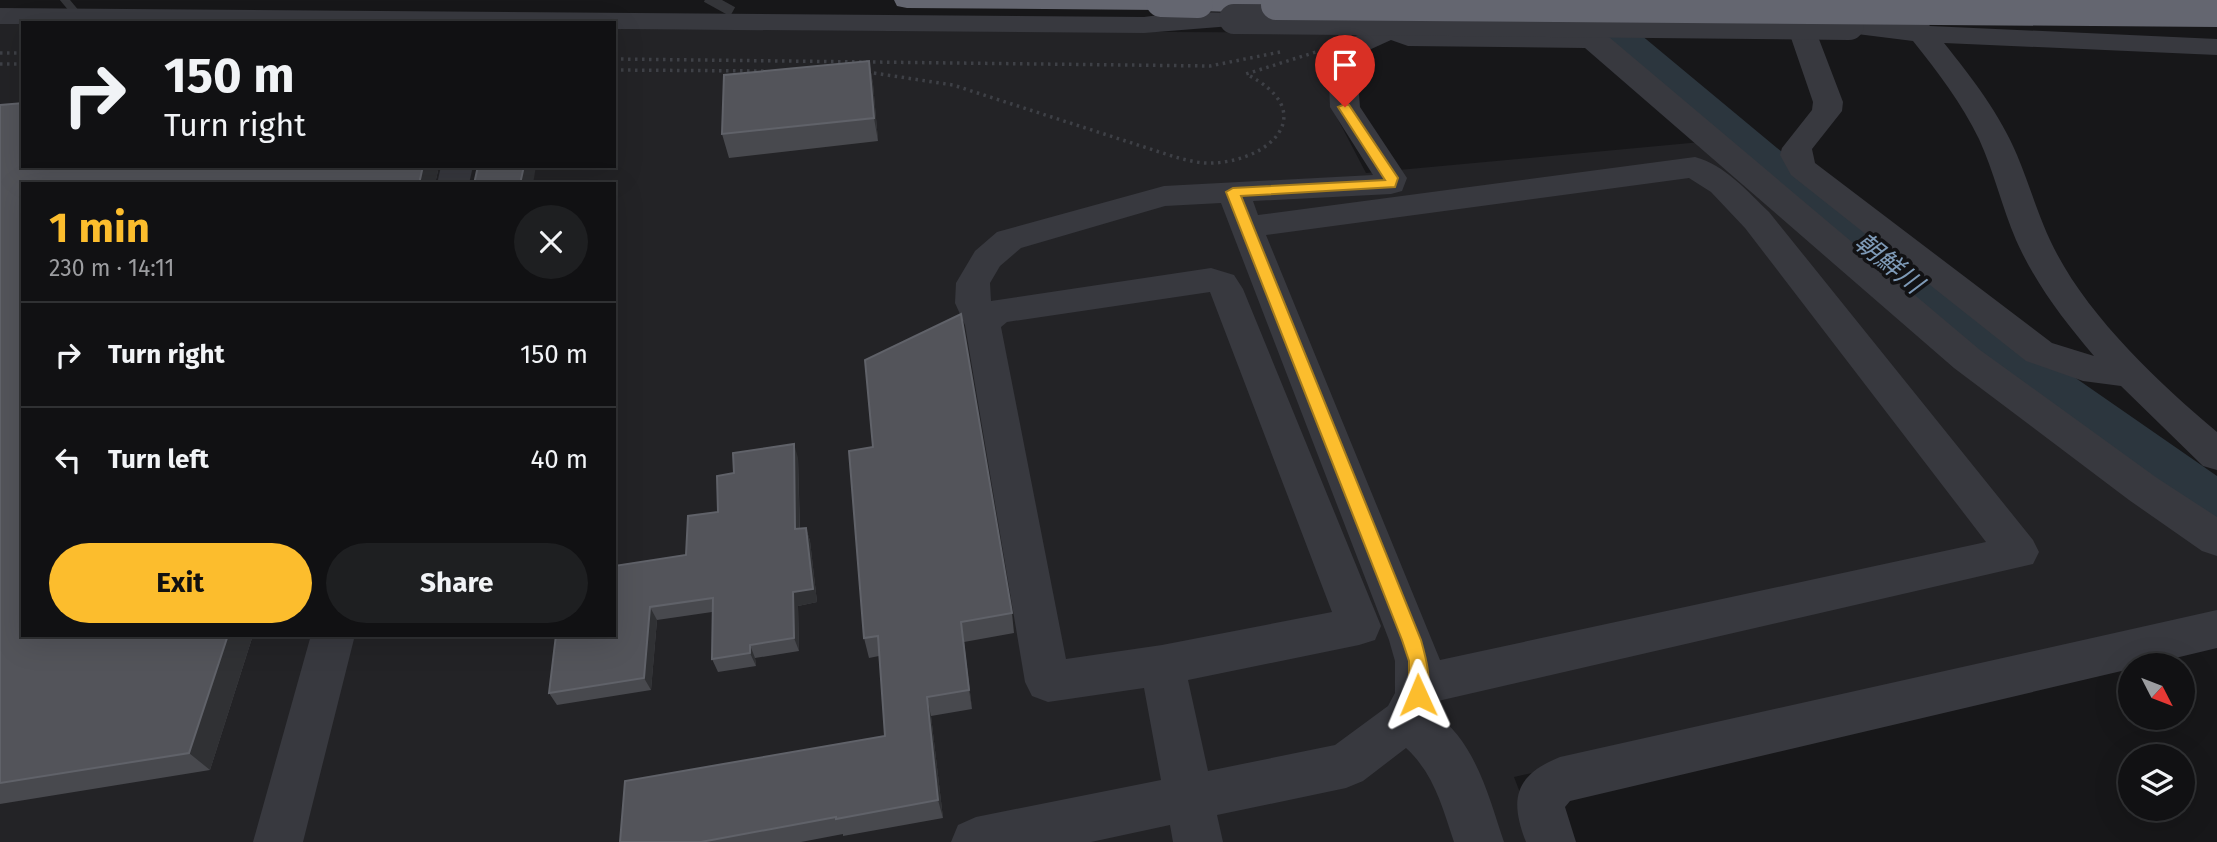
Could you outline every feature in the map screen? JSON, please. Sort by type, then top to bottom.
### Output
[{"type":"highway","points":[[907,0],[1180,7],[1276,5],[2217,12]]},
{"type":"highway","points":[[2013,10],[2217,21]]},
{"type":"street","points":[[1378,0],[1391,30],[1408,37],[1592,40]]},
{"type":"street","points":[[1549,0],[1592,40],[1967,359],[2143,489],[2217,539]]},
{"type":"street","points":[[1791,0],[1828,102],[1827,111],[1797,148],[1796,155],[1802,168],[2039,352],[2070,365],[2099,372],[2130,373]]},
{"type":"street","points":[[1894,0],[1975,106],[1992,135],[2049,271],[2130,373],[2217,455]]},
{"type":"street","points":[[0,16],[58,11],[715,16],[1144,25],[1180,7],[1234,19],[1849,25],[1920,34],[2217,47]]},
{"type":"street","points":[[1240,210],[1391,184],[1391,178],[1345,107],[1342,59],[1347,50],[1391,30]]},
{"type":"street","points":[[976,842],[1193,820],[1346,765],[1412,703],[2018,552],[1757,220],[1722,185],[1695,167],[1240,210],[1164,196],[1009,240],[987,259],[973,284],[973,303],[984,326],[1048,682],[1163,665],[1359,626],[1222,283],[1212,280],[999,311],[991,315],[984,326]]},
{"type":"street","points":[[1240,210],[1411,640],[1418,661],[1412,703],[1453,770],[1479,842]]},
{"type":"street","points":[[1551,842],[1539,805],[1541,795],[1549,785],[1560,780],[2217,629]]},
{"type":"street","points":[[278,842],[332,637]]},
{"type":"street","points":[[1163,665],[1193,820]]},
{"type":"path","points":[[616,59],[1210,66],[1287,50]]},
{"type":"path","points":[[863,72],[953,85],[1175,157],[1213,163],[1247,156],[1262,148],[1283,126],[1286,114],[1283,103],[1273,91],[1246,74],[1325,50]]},
{"type":"path","points":[[0,53],[21,53]]},
{"type":"path","points":[[0,64],[21,64]]},
{"type":"path","points":[[616,70],[768,71]]},
{"type":"shaded area","points":[[0,23],[21,23],[21,168],[616,168],[616,29],[1367,33],[1331,51],[1333,110],[1366,173],[1701,142],[2217,548],[2217,619],[1514,777],[1539,842],[0,842]]},
{"type":"building","points":[[869,61],[874,118],[722,134],[724,75]]},
{"type":"building","points":[[21,103],[21,168],[423,168],[419,182],[21,182],[21,637],[227,637],[189,753],[0,783],[0,105]]},
{"type":"building","points":[[478,168],[524,168],[520,182],[474,182]]},
{"type":"building","points":[[961,314],[1012,613],[961,622],[969,690],[927,697],[938,800],[701,842],[620,842],[625,781],[885,736],[878,636],[864,638],[849,451],[873,447],[865,360]]},
{"type":"building","points":[[794,444],[795,529],[806,528],[813,589],[793,592],[794,638],[750,645],[750,653],[712,659],[713,598],[650,607],[644,678],[549,693],[556,637],[616,637],[616,566],[686,555],[688,516],[718,512],[717,476],[734,473],[733,453]]},
{"type":"waterway","name":"朝鮮川","points":[[1575,0],[1761,158],[2002,354],[2217,507]]},
{"type":"tunnel","points":[[64,5],[70,0]]},
{"type":"tunnel","points":[[717,9],[722,0]]},
{"type":"route","points":[[1345,107],[1391,178],[1391,184],[1233,192],[1411,640],[1418,661],[1418,695]]}]
